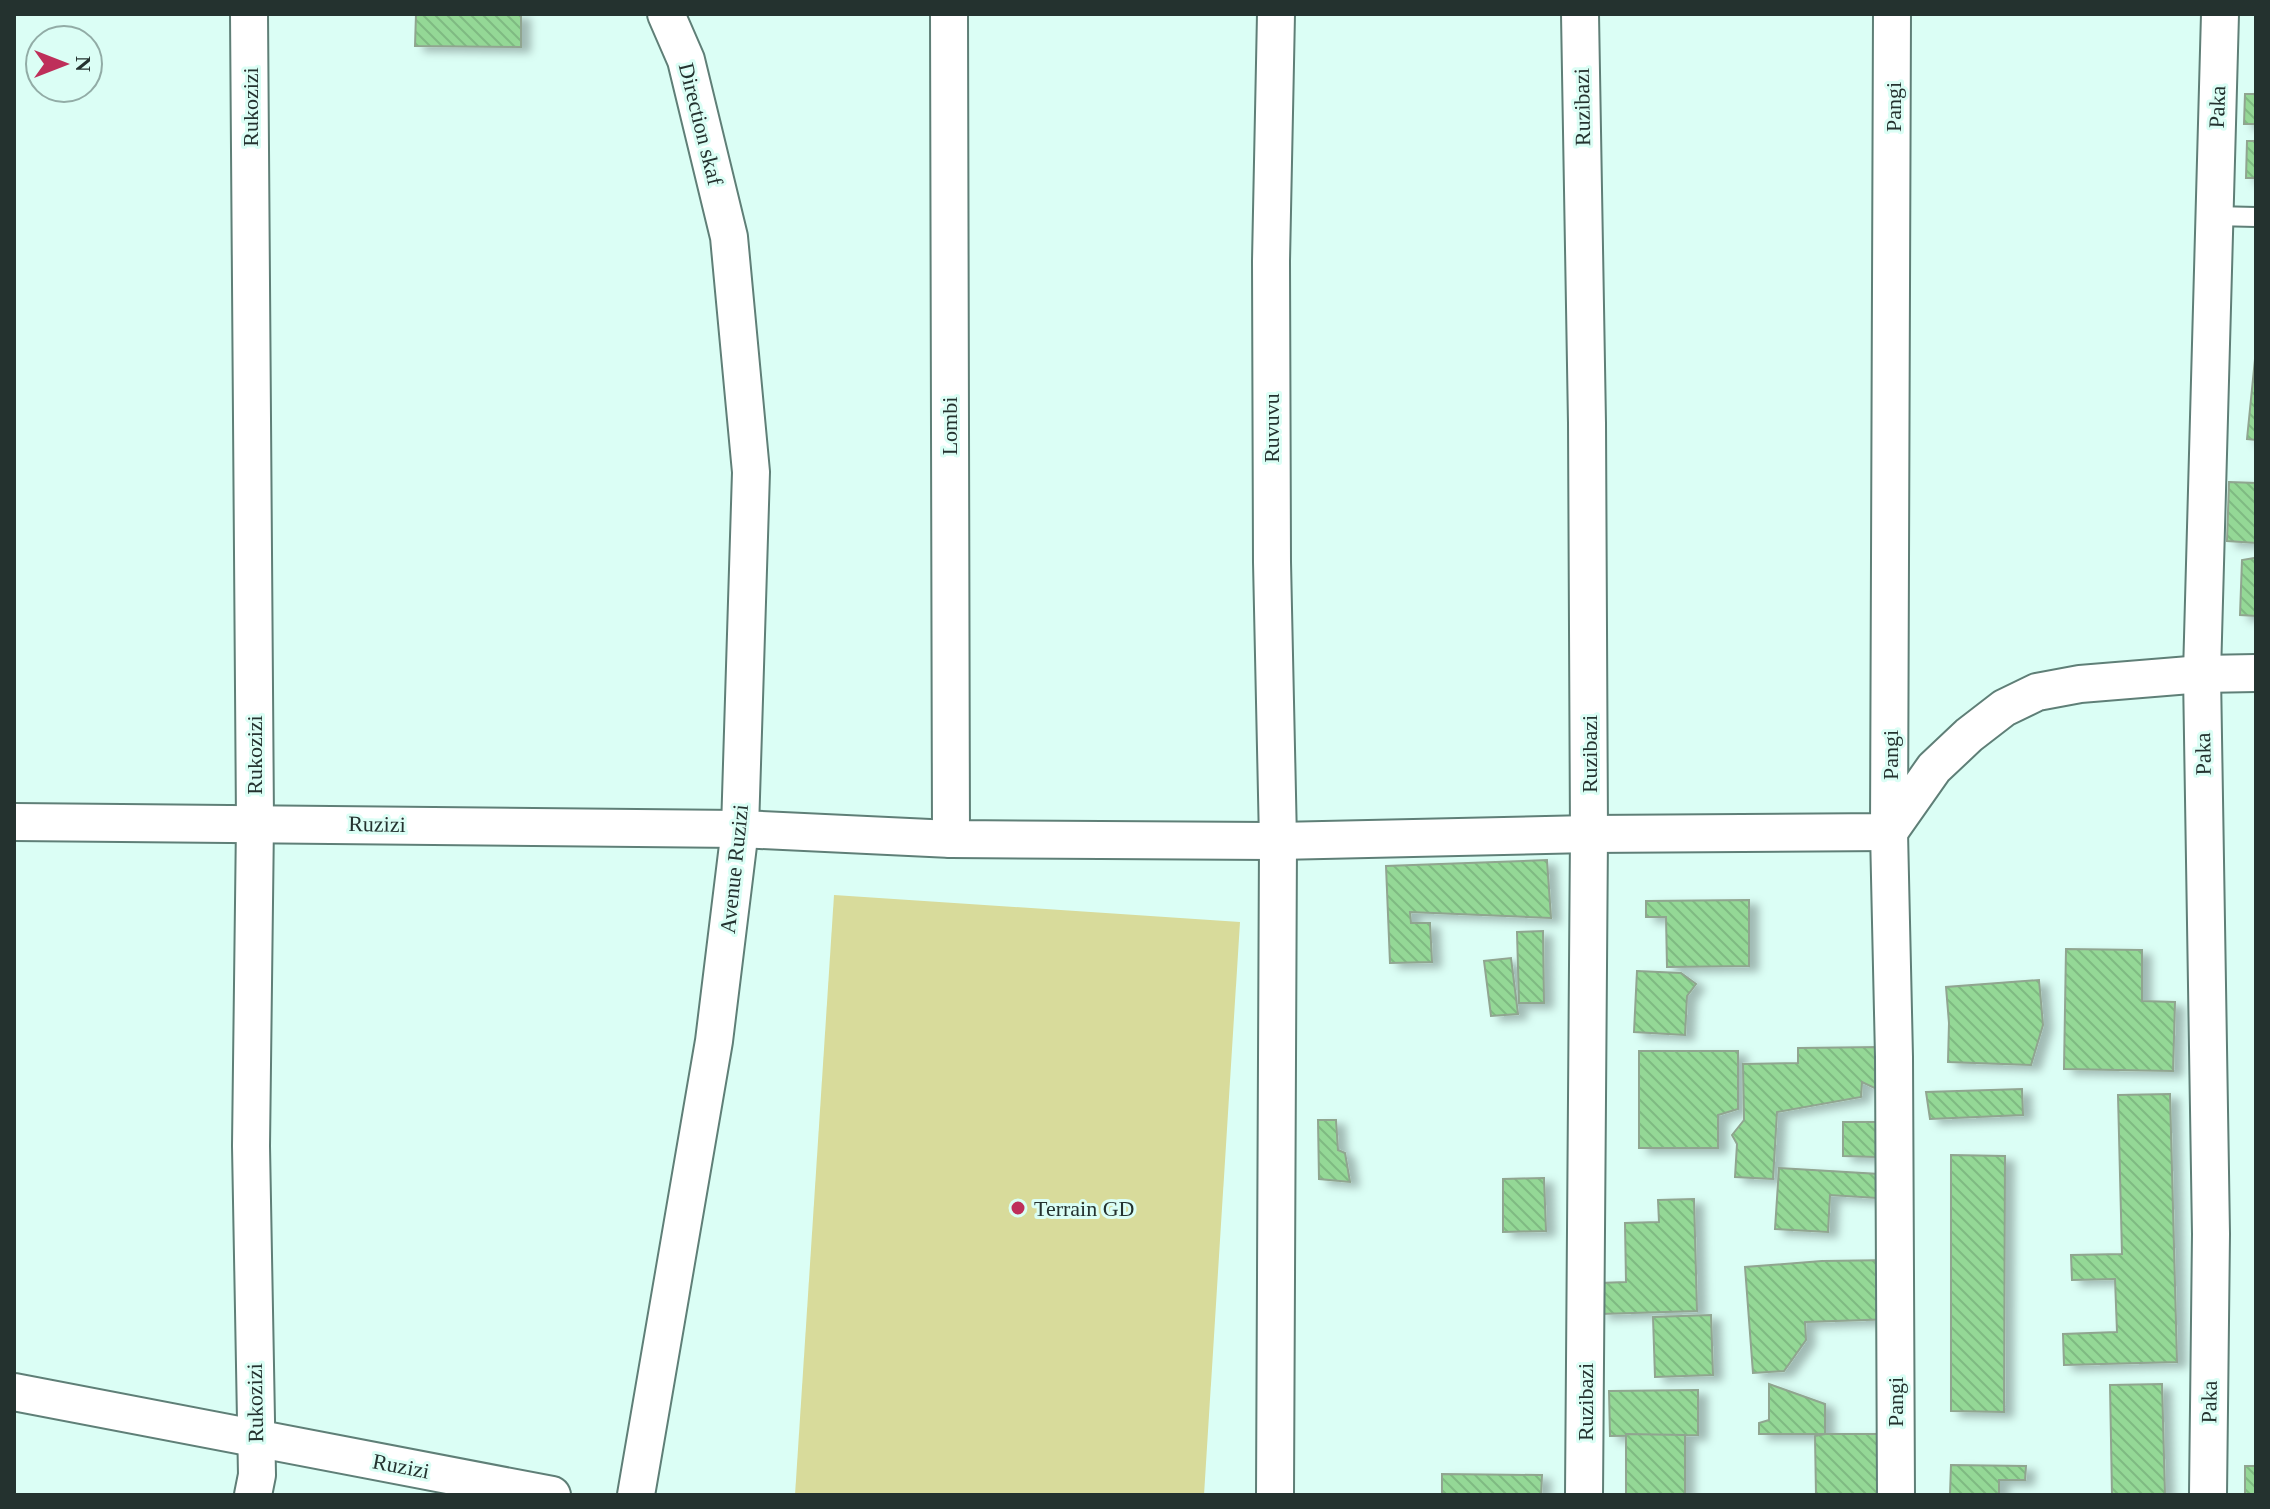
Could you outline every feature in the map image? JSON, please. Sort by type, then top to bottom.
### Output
[{"type":"street","name":"Rukozizi","points":[[249,14],[255,822],[251,1146],[257,1475],[253,1495]]},
{"type":"street","name":"Direction skaf","points":[[666,14],[686,60],[729,237]]},
{"type":"street","name":"Lombi","points":[[949,14],[951,839]]},
{"type":"street","name":"Ruvuvu","points":[[1275,1495],[1278,841],[1272,562],[1271,277],[1276,14]]},
{"type":"street","name":"Ruzibazi","points":[[1580,14],[1589,834],[1584,1495]]},
{"type":"street","name":"Pangi","points":[[1892,14],[1889,832],[1894,1057],[1896,1495]]},
{"type":"street","name":"Paka","points":[[2208,1495],[2211,1234],[2202,674],[2220,14]]},
{"type":"street","name":"Avenue Ruzizi","points":[[636,1495],[714,1041],[740,829],[751,472],[729,237]]},
{"type":"street","points":[[1889,832],[1934,768],[2004,708],[2037,692],[2080,684],[2256,673]]},
{"type":"street","name":"Ruzizi","points":[[14,822],[740,829],[951,839],[1278,841],[1589,834],[1889,832]]},
{"type":"street","name":"Ruzizi","points":[[14,1392],[552,1495]]},
{"type":"lane","points":[[2214,216],[2256,217]]},
{"type":"green space","name":"Terrain GD","points":[[834,895],[1240,922],[1204,1495],[795,1495]]},
{"type":"building","points":[[416,14],[521,14],[521,47],[415,46]]},
{"type":"building","points":[[2245,94],[2256,94],[2256,124],[2244,124]]},
{"type":"building","points":[[2247,141],[2256,141],[2256,178],[2246,178]]},
{"type":"building","points":[[2256,359],[2256,440],[2247,439]]},
{"type":"building","points":[[2229,482],[2256,483],[2256,543],[2227,541]]},
{"type":"building","points":[[2256,558],[2256,616],[2240,615],[2242,560]]},
{"type":"building","points":[[1547,860],[1551,918],[1410,912],[1411,923],[1430,923],[1432,962],[1390,963],[1386,866]]},
{"type":"building","points":[[1749,900],[1749,966],[1667,967],[1666,917],[1646,917],[1646,901]]},
{"type":"building","points":[[1543,931],[1544,1003],[1519,1003],[1517,932]]},
{"type":"building","points":[[2066,949],[2142,950],[2142,1001],[2175,1002],[2173,1071],[2064,1069]]},
{"type":"building","points":[[1511,958],[1518,1014],[1491,1016],[1484,961]]},
{"type":"building","points":[[1637,971],[1681,973],[1696,984],[1687,996],[1685,1035],[1634,1032]]},
{"type":"building","points":[[2039,980],[2043,1025],[2031,1065],[1948,1062],[1946,987]]},
{"type":"building","points":[[1880,1047],[1881,1091],[1862,1082],[1861,1097],[1777,1112],[1773,1179],[1735,1177],[1737,1144],[1732,1135],[1744,1120],[1743,1064],[1798,1063],[1798,1048]]},
{"type":"building","points":[[1639,1051],[1738,1051],[1738,1109],[1718,1115],[1718,1148],[1639,1148]]},
{"type":"building","points":[[2022,1089],[2023,1115],[1930,1119],[1926,1092]]},
{"type":"building","points":[[2170,1094],[2177,1362],[2064,1365],[2063,1334],[2117,1332],[2115,1279],[2072,1280],[2071,1255],[2122,1254],[2118,1095]]},
{"type":"building","points":[[1318,1120],[1336,1120],[1338,1150],[1345,1153],[1350,1182],[1319,1179]]},
{"type":"building","points":[[1843,1122],[1877,1122],[1876,1157],[1843,1156]]},
{"type":"building","points":[[1951,1155],[2005,1156],[2004,1412],[1951,1411]]},
{"type":"building","points":[[1779,1168],[1879,1174],[1877,1198],[1830,1195],[1828,1232],[1775,1229]]},
{"type":"building","points":[[1544,1178],[1546,1231],[1503,1232],[1503,1179]]},
{"type":"building","points":[[1694,1199],[1697,1311],[1600,1314],[1599,1283],[1626,1282],[1625,1223],[1659,1222],[1658,1200]]},
{"type":"building","points":[[1894,1260],[1895,1319],[1805,1322],[1806,1340],[1784,1371],[1753,1373],[1745,1267]]},
{"type":"building","points":[[1711,1315],[1713,1375],[1655,1377],[1653,1317]]},
{"type":"building","points":[[1769,1384],[1825,1404],[1825,1434],[1759,1434],[1759,1423],[1769,1420]]},
{"type":"building","points":[[2162,1384],[2165,1495],[2112,1495],[2110,1385]]},
{"type":"building","points":[[1698,1390],[1698,1435],[1610,1436],[1609,1391]]},
{"type":"building","points":[[1626,1434],[1685,1435],[1685,1495],[1626,1495]]},
{"type":"building","points":[[1879,1434],[1880,1495],[1816,1495],[1815,1436]]},
{"type":"building","points":[[1951,1465],[2026,1466],[2025,1480],[1999,1480],[1999,1495],[1950,1495]]},
{"type":"building","points":[[2245,1466],[2256,1466],[2256,1495],[2245,1495]]},
{"type":"building","points":[[1442,1474],[1542,1475],[1541,1495],[1442,1495]]},
{"type":"place","name":"Terrain GD","points":[[1018,1208]]}]
